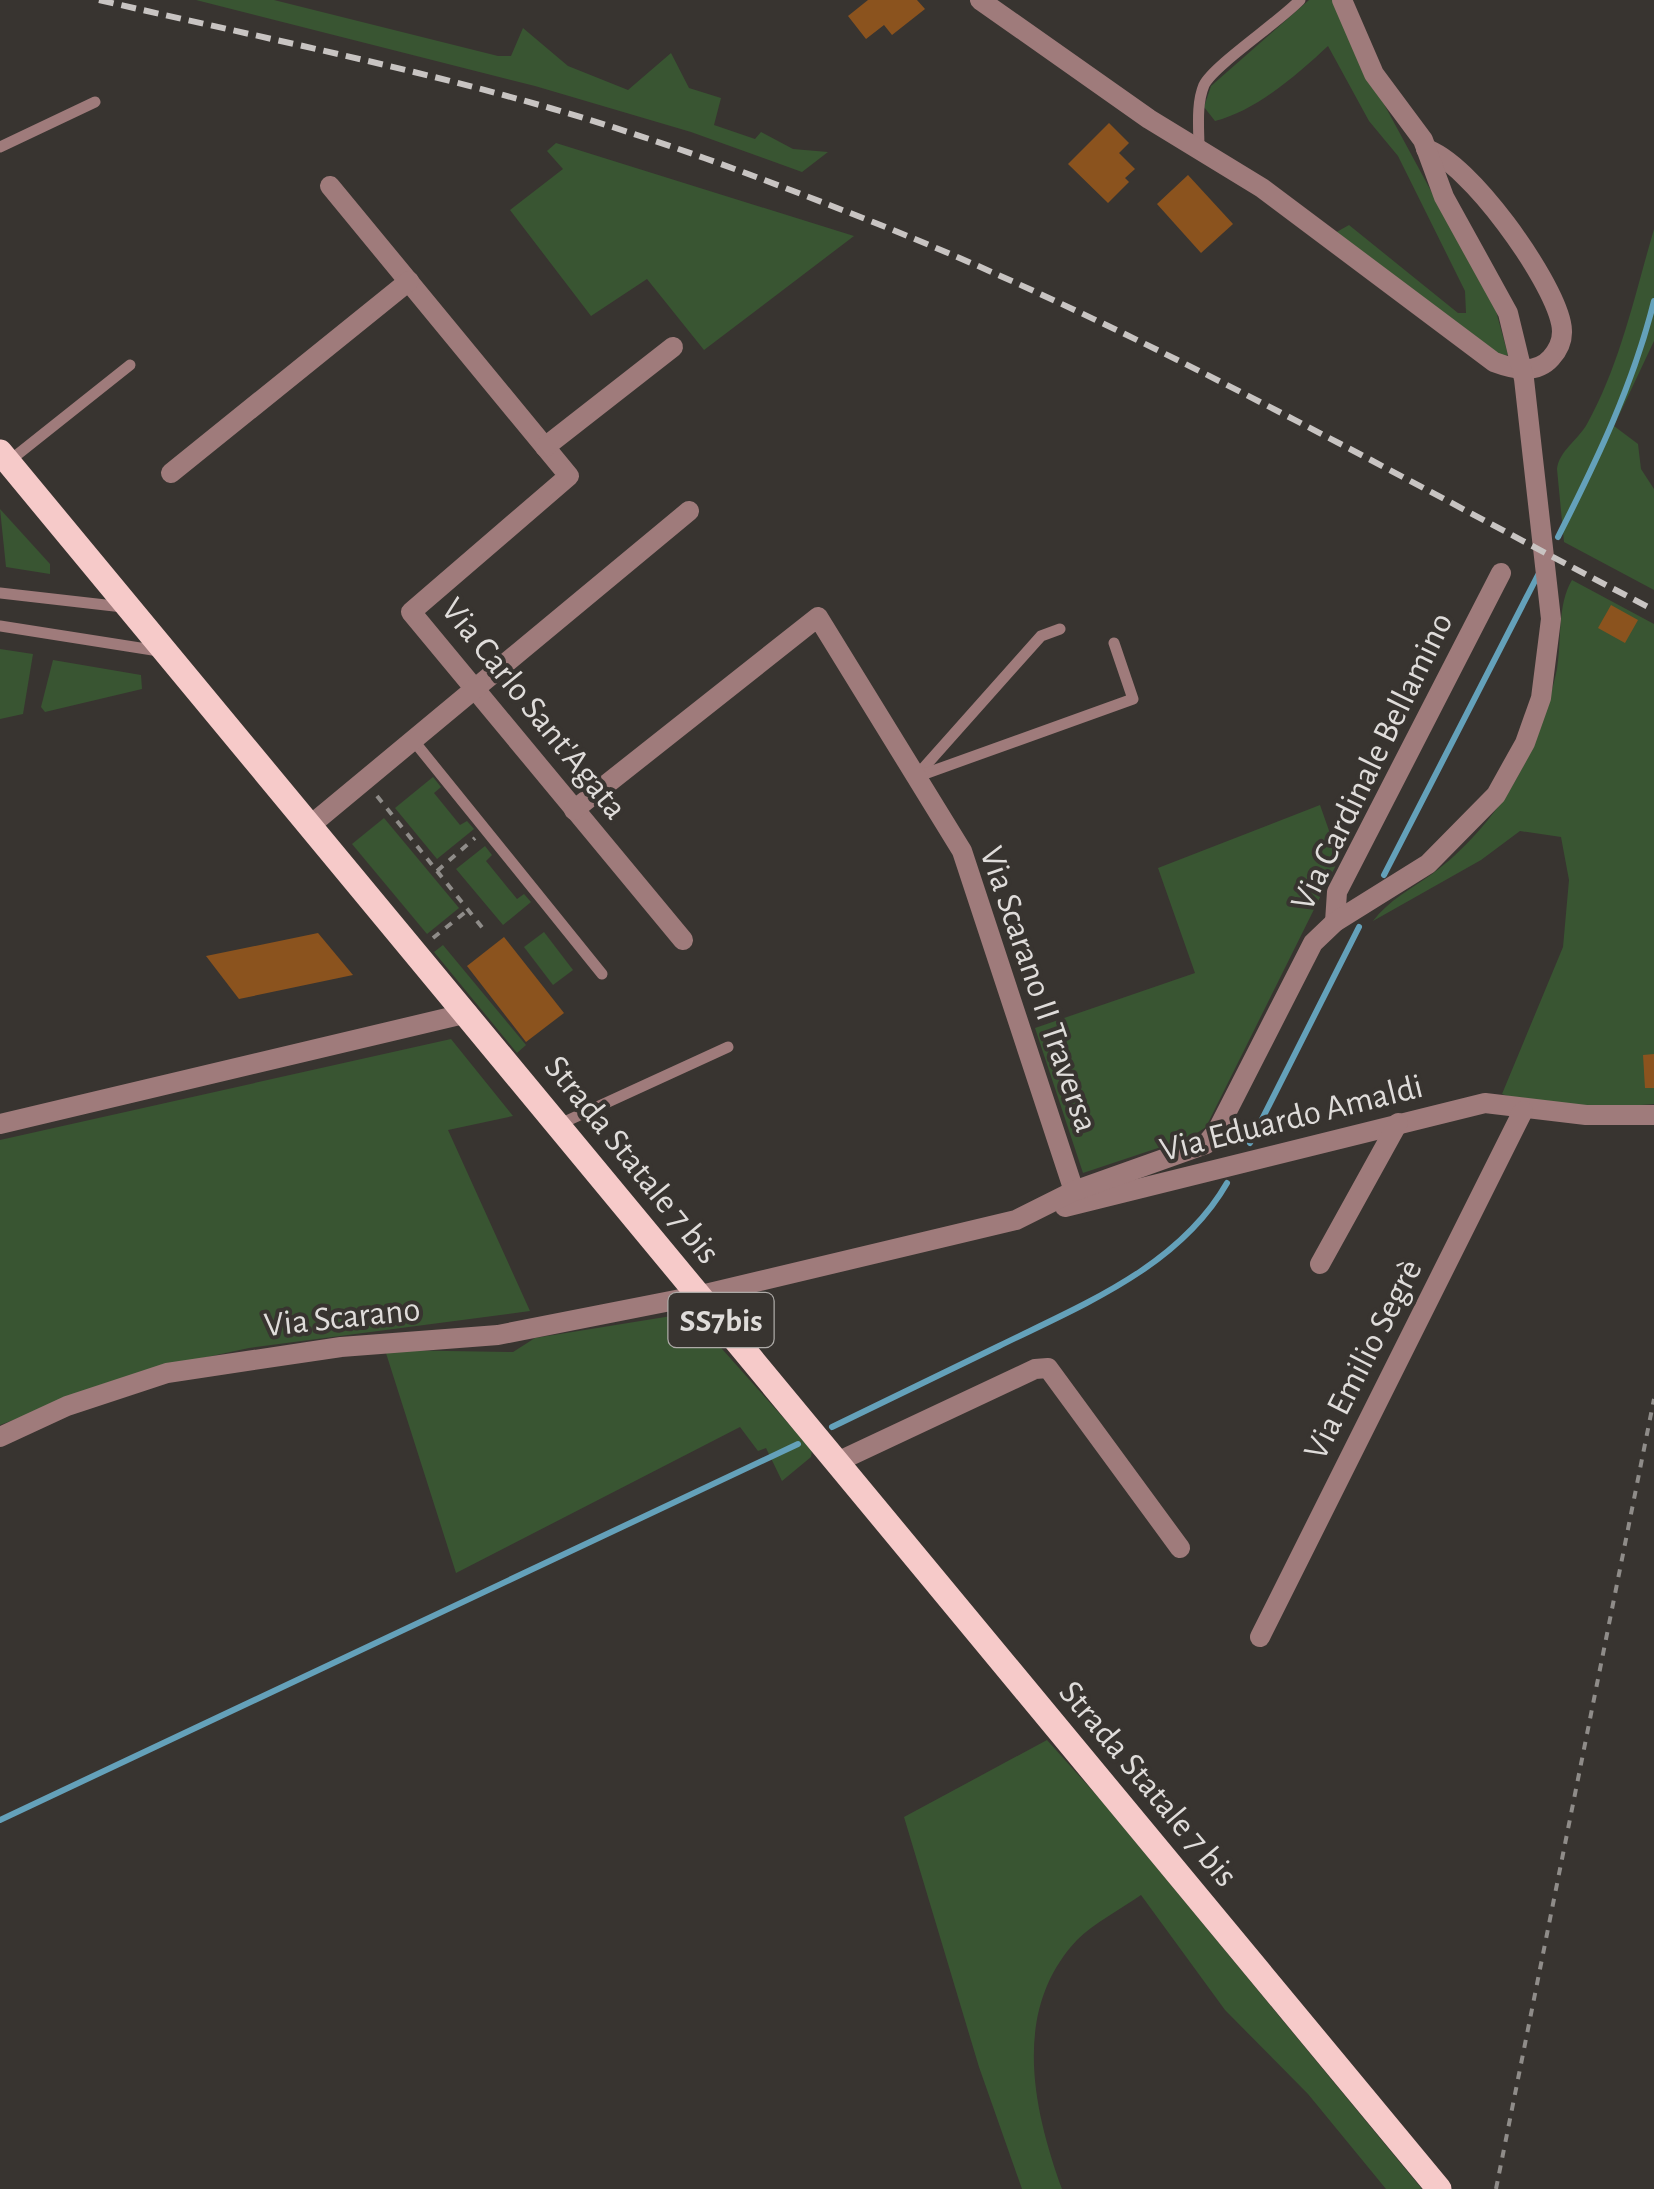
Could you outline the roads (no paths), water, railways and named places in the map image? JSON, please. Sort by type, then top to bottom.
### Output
[{"type":"main road","name":"Strada Statale 7 bis","points":[[4,457],[1440,2189]]},
{"type":"street","points":[[980,0],[1107,86],[1148,120],[1316,227],[1494,362],[1536,369],[1548,363],[1562,337],[1561,322],[1530,260],[1451,162],[1426,149]]},
{"type":"street","points":[[1335,922],[1428,864],[1476,820],[1526,743],[1542,698],[1550,644],[1550,598],[1515,333],[1499,293],[1444,197],[1426,149],[1410,120],[1374,74],[1342,0]]},
{"type":"street","name":"Via Carlo Sant'Agata","points":[[330,186],[568,476],[411,612],[683,940]]},
{"type":"street","points":[[170,474],[408,281]]},
{"type":"street","points":[[545,447],[673,347]]},
{"type":"street","points":[[312,824],[689,510]]},
{"type":"street","name":"Via Cardinale Bellamino","points":[[700,1296],[1016,1220],[1074,1192],[1206,1144],[1216,1132],[1303,960],[1335,922],[1336,892],[1502,573]]},
{"type":"street","name":"Via Scarano II Traversa","points":[[574,810],[818,617],[962,851],[1074,1192]]},
{"type":"street","points":[[0,1124],[468,1013]]},
{"type":"street","name":"Via Eduardo Amaldi","points":[[1016,1220],[1485,1103],[1501,1103],[1523,1111],[1654,1114]]},
{"type":"street","name":"Via Emilio Segrè","points":[[1260,1637],[1523,1111]]},
{"type":"street","points":[[1320,1264],[1398,1122]]},
{"type":"street","name":"Via Scarano","points":[[0,1438],[67,1406],[168,1373],[341,1347],[498,1335],[700,1296]]},
{"type":"street","points":[[837,1462],[1035,1369],[1048,1368],[1180,1548]]},
{"type":"lane","points":[[1199,150],[1200,96],[1212,72],[1263,36],[1300,0]]},
{"type":"lane","points":[[0,147],[95,102]]},
{"type":"lane","points":[[4,457],[130,365]]},
{"type":"lane","points":[[0,594],[127,607]]},
{"type":"lane","points":[[0,626],[166,652]]},
{"type":"lane","points":[[916,776],[1041,636],[1060,629]]},
{"type":"lane","points":[[916,776],[1134,699],[1114,643]]},
{"type":"lane","points":[[413,740],[602,974]]},
{"type":"lane","points":[[560,1124],[728,1047]]},
{"type":"waterway","points":[[1558,537],[1613,422],[1654,301]]},
{"type":"waterway","points":[[1384,875],[1538,575]]},
{"type":"waterway","points":[[1250,1143],[1359,927]]},
{"type":"waterway","points":[[832,1427],[1126,1281],[1183,1238],[1227,1183]]},
{"type":"waterway","points":[[0,1820],[798,1444]]},
{"type":"railway","points":[[99,0],[494,92],[623,130],[837,208],[942,251],[1149,346],[1654,610]]}]
